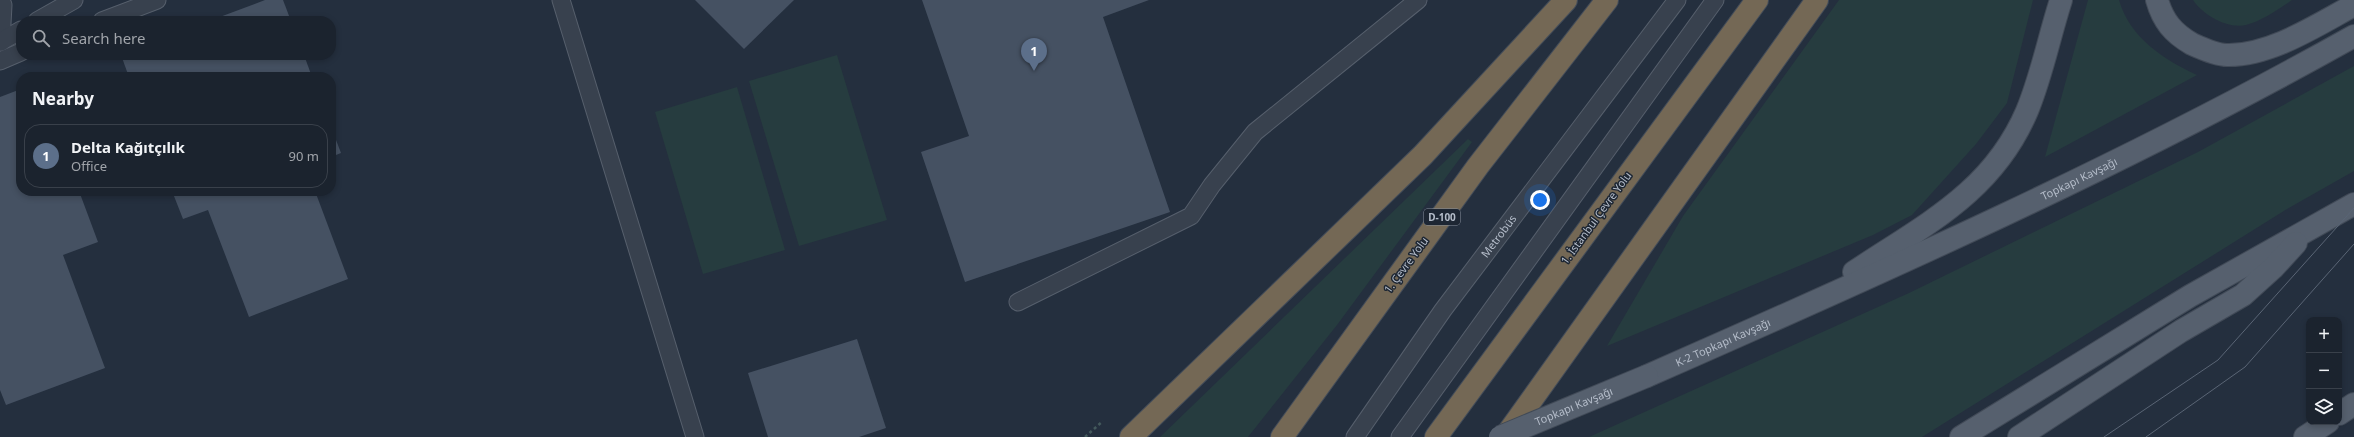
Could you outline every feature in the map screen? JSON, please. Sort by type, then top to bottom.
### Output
[{"type":"highway","points":[[1131,437],[1423,155],[1566,0]]},
{"type":"highway","name":"1. Çevre Yolu","points":[[1282,437],[1478,166],[1607,0]]},
{"type":"highway","name":"1. İstanbul Çevre Yolu","points":[[1436,437],[1757,0]]},
{"type":"highway","points":[[1505,437],[1817,0]]},
{"type":"main road","points":[[1799,310],[1941,217],[1980,183],[2008,144],[2026,112],[2045,62],[2061,0]]},
{"type":"main road","points":[[2156,0],[2160,10],[2176,35],[2198,46],[2226,55],[2254,52],[2296,36],[2354,5]]},
{"type":"main road","name":"Topkapı Kavşağı","points":[[1799,310],[2099,169],[2273,82],[2354,36]]},
{"type":"main road","points":[[1961,437],[2190,296],[2354,204]]},
{"type":"main road","points":[[2019,437],[2181,331],[2243,294],[2274,267],[2304,233]]},
{"type":"main road","name":"K-2 Topkapı Kavşağı","points":[[1647,376],[1799,310]]},
{"type":"main road","name":"Topkapı Kavşağı","points":[[1500,437],[1647,376]]},
{"type":"main road","points":[[2342,412],[2354,404]]},
{"type":"main road","points":[[2305,437],[2323,425]]},
{"type":"lane","points":[[0,41],[3,6],[1,0]]},
{"type":"lane","points":[[47,16],[74,0]]},
{"type":"lane","points":[[115,16],[157,0]]},
{"type":"lane","points":[[561,0],[695,437]]},
{"type":"lane","points":[[1018,302],[1191,216],[1212,185],[1255,132],[1418,0]]},
{"type":"lane","name":"Metrobüs","points":[[1355,437],[1444,310],[1677,0]]},
{"type":"lane","points":[[1400,437],[1715,0]]},
{"type":"lane","points":[[0,41],[16,33]]},
{"type":"lane","points":[[0,61],[16,54]]},
{"type":"green space","points":[[1839,0],[2033,0],[2007,103],[1976,144],[1912,215],[1873,235],[1607,346],[1683,216]]},
{"type":"green space","points":[[2088,0],[2119,0],[2131,26],[2149,46],[2172,62],[2197,75],[2045,157]]},
{"type":"green space","points":[[2193,0],[2292,0],[2258,21],[2239,26],[2216,20],[2197,6]]},
{"type":"green space","points":[[837,55],[887,220],[799,246],[749,81]]},
{"type":"green space","points":[[2354,66],[2354,171],[2287,209],[1922,437],[1589,437],[1909,293],[2198,152]]},
{"type":"green space","points":[[737,87],[785,250],[703,274],[655,112]]},
{"type":"green space","points":[[1468,139],[1472,142],[1337,325],[1248,437],[1160,437]]},
{"type":"building","points":[[265,0],[283,0],[289,16],[222,16]]},
{"type":"building","points":[[695,0],[794,0],[744,49]]},
{"type":"building","points":[[922,0],[1149,0],[1103,17],[1170,212],[965,282],[921,152],[969,136]]},
{"type":"building","points":[[123,60],[306,60],[310,72],[127,72]]},
{"type":"building","points":[[16,91],[16,196],[81,196],[98,242],[63,255],[105,368],[6,405],[0,390],[0,97]]},
{"type":"building","points":[[336,140],[341,153],[336,155]]},
{"type":"building","points":[[174,196],[317,196],[348,279],[249,317],[208,210],[183,219]]},
{"type":"building","points":[[857,339],[886,428],[859,437],[768,437],[748,373]]},
{"type":"tram line","points":[[2104,437],[2218,360],[2354,208]]},
{"type":"tram line","points":[[2146,437],[2245,367],[2354,244]]},
{"type":"place","name":"Delta Kağıtçılık","points":[[1034,71]]}]
